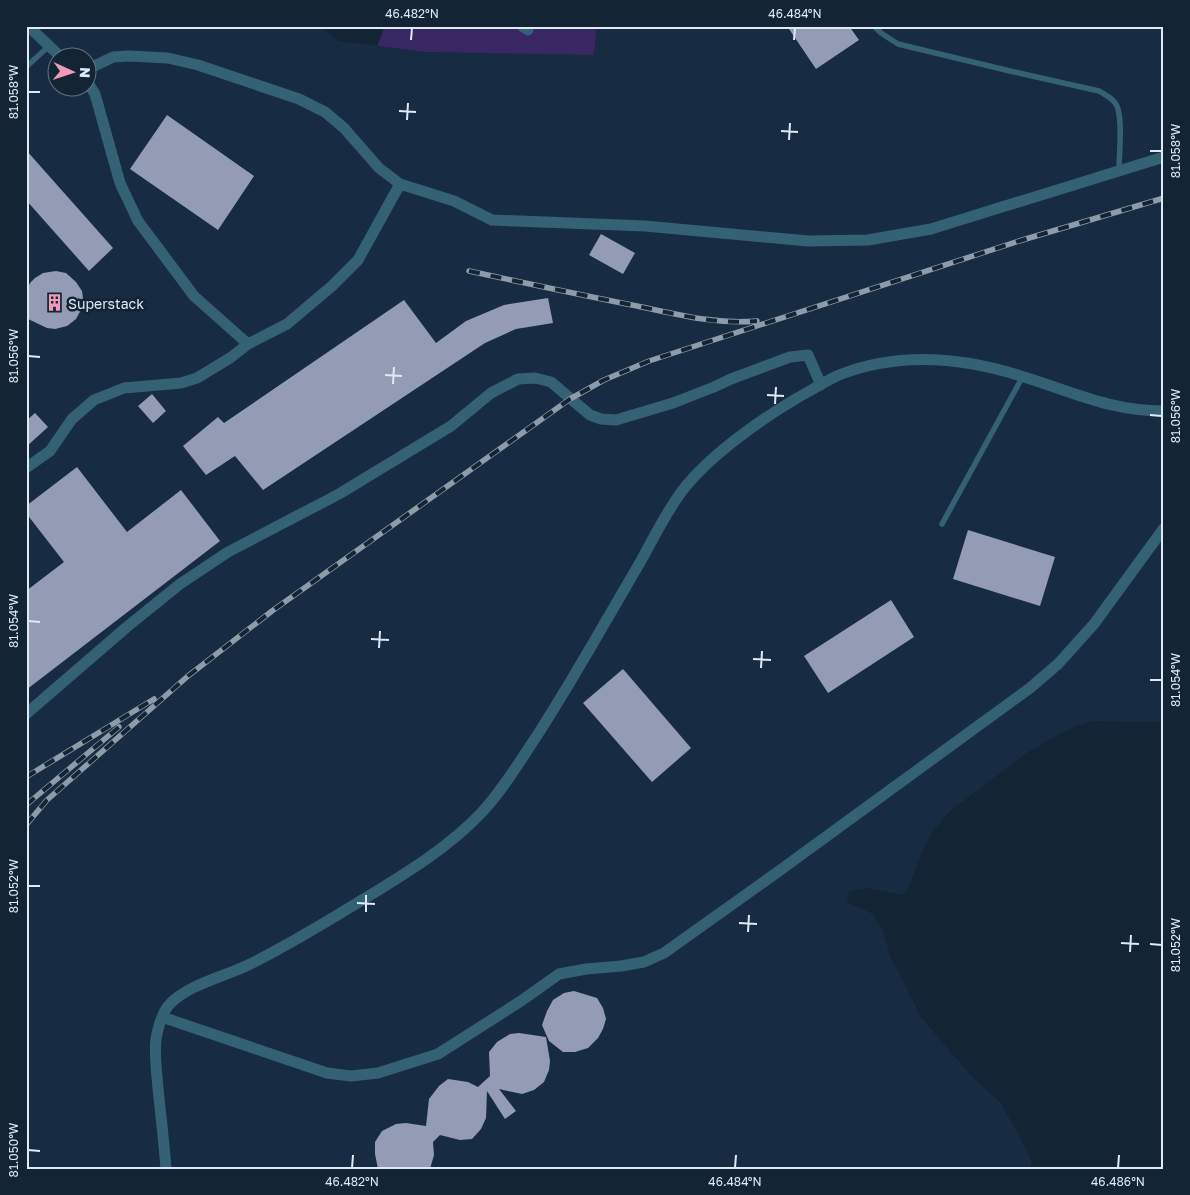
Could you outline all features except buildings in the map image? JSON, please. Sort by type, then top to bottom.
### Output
[{"type":"street","points":[[28,26],[49,46]]},
{"type":"street","points":[[98,65],[113,58],[129,56],[168,58],[198,65],[299,100],[325,112],[344,128],[379,168],[400,184],[454,201],[492,220],[645,226],[808,241],[868,240],[931,229],[1164,157]]},
{"type":"street","points":[[96,98],[120,183],[138,221],[194,296],[248,344]]},
{"type":"street","points":[[26,468],[50,451],[72,419],[94,400],[124,388],[181,382],[197,378],[230,358],[248,344],[287,324],[332,286],[358,260],[400,184]]},
{"type":"street","points":[[26,714],[180,584],[228,552],[339,494],[443,431],[491,393],[518,378],[534,378],[551,382],[590,415],[601,419],[616,420],[673,403],[790,357],[808,355],[821,385]]},
{"type":"street","points":[[166,1169],[156,1067],[156,1038],[162,1017],[170,1004],[209,980],[244,967],[293,941],[380,889],[463,831],[483,811],[508,780],[562,697],[683,490],[709,463],[742,436],[786,404],[838,376],[885,361],[922,358],[968,362],[1024,376],[1102,403],[1134,410],[1164,411]]},
{"type":"street","points":[[162,1017],[327,1073],[351,1076],[378,1073],[438,1054],[521,1001],[559,974],[644,962],[664,953],[1030,688],[1058,664],[1094,624],[1164,528]]},
{"type":"lane","points":[[874,26],[898,44],[1010,72],[1099,91],[1105,94],[1114,101],[1120,116],[1119,170]]},
{"type":"lane","points":[[26,67],[49,46]]},
{"type":"lane","points":[[942,524],[1024,376]]},
{"type":"shaded area","points":[[26,26],[319,26],[338,41],[425,52],[594,54],[597,26],[1164,26],[1164,722],[1092,721],[1067,730],[1025,754],[949,812],[928,838],[908,888],[903,895],[867,888],[849,891],[847,902],[873,914],[883,931],[892,962],[921,1017],[973,1078],[1000,1102],[1031,1160],[1031,1169],[812,1169],[797,1167],[790,1169],[26,1169]]},
{"type":"shaded area","points":[[385,26],[597,26],[594,55],[425,52],[377,46]]},
{"type":"railway","points":[[26,825],[47,800],[188,676],[272,611],[570,399],[604,380],[649,361],[1019,241],[1164,198]]},
{"type":"railway","points":[[469,271],[697,318],[742,322],[757,321]]},
{"type":"railway","points":[[26,777],[154,699]]},
{"type":"railway","points":[[26,805],[119,727]]},
{"type":"place","name":"Superstack","points":[[54,303]]}]
